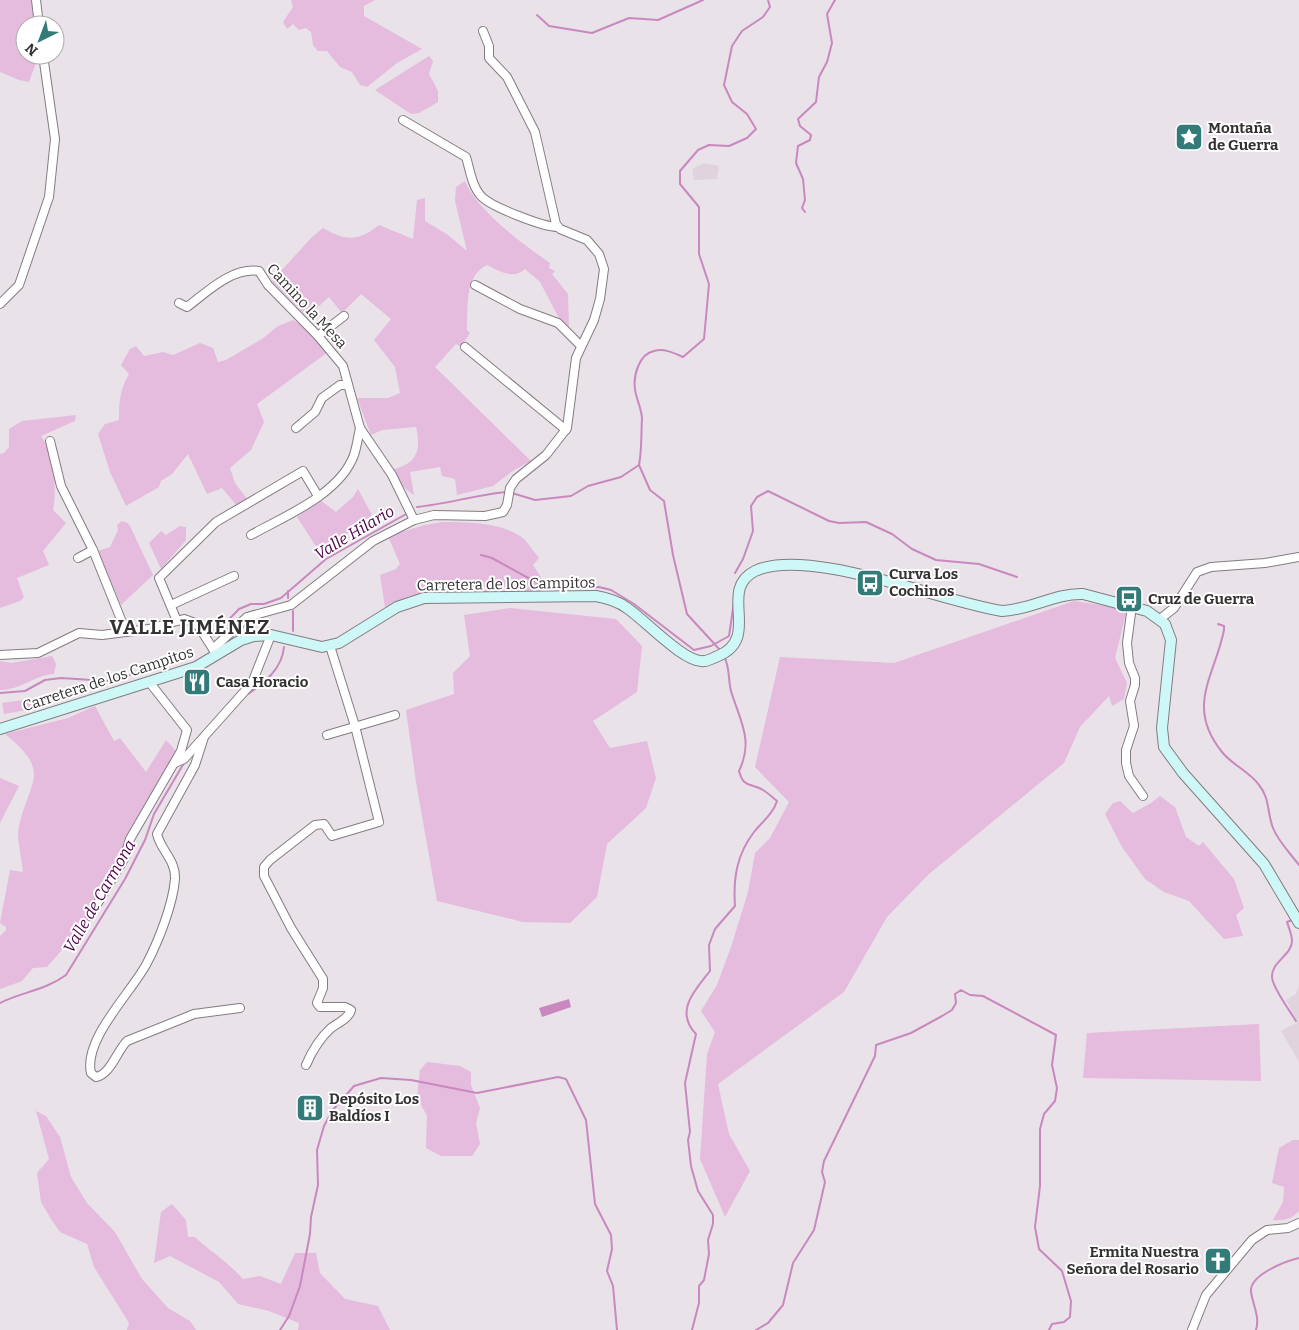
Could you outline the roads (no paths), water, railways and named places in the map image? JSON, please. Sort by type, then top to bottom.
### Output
[{"type":"main road","name":"Carretera de los Campitos","points":[[0,730],[196,667],[215,652],[254,636],[271,635],[312,646],[330,646],[340,643],[397,607],[424,598],[596,596],[618,602],[688,657],[705,661],[728,652],[735,644],[738,633],[738,595],[742,582],[755,571],[773,567],[807,565],[829,568],[1002,611],[1021,609],[1074,594],[1132,606],[1151,612],[1160,619]]},
{"type":"main road","points":[[1160,619],[1168,629],[1171,640],[1162,728],[1164,746],[1174,763],[1264,864],[1298,921]]},
{"type":"street","points":[[36,0],[38,15]]},
{"type":"street","points":[[483,32],[489,46],[489,58],[507,77],[535,132],[558,227]]},
{"type":"street","points":[[0,304],[19,285],[49,197],[55,139],[45,65]]},
{"type":"street","points":[[0,655],[38,652],[79,633],[102,635],[149,629],[184,619],[195,623],[215,652],[246,617],[258,612],[285,608],[291,605],[373,542],[414,520],[434,515],[485,516],[501,513],[506,507],[510,488],[516,479],[546,456],[566,430],[576,358],[598,305],[603,265],[592,244],[558,227],[527,219],[483,198],[476,189],[466,157],[403,120]]},
{"type":"street","name":"Camino la Mesa","points":[[179,303],[187,307],[234,274],[252,270],[259,271],[268,285],[318,336],[343,366],[360,428],[392,475],[414,520]]},
{"type":"street","points":[[475,285],[520,310],[545,320],[555,321],[581,346]]},
{"type":"street","points":[[318,336],[344,316]]},
{"type":"street","points":[[466,347],[566,430]]},
{"type":"street","points":[[296,428],[315,412],[322,398],[340,385],[348,385]]},
{"type":"street","points":[[251,535],[318,496],[339,479],[354,456],[360,428]]},
{"type":"street","points":[[50,441],[61,486],[93,550],[126,632]]},
{"type":"street","points":[[177,621],[159,578],[216,522],[303,471],[318,496]]},
{"type":"street","points":[[78,558],[93,550]]},
{"type":"street","points":[[1160,619],[1174,608],[1197,572],[1221,566],[1256,564],[1299,557]]},
{"type":"street","points":[[171,605],[234,576]]},
{"type":"street","points":[[1132,606],[1127,643],[1129,663],[1135,685],[1130,701],[1134,726],[1126,750],[1126,763],[1129,776],[1143,796]]},
{"type":"street","points":[[173,764],[184,758],[252,683],[271,635]]},
{"type":"street","points":[[306,1064],[313,1050],[330,1029],[350,1014],[351,1010],[346,1007],[320,1007],[317,1003],[323,988],[323,979],[291,928],[264,876],[264,867],[270,860],[315,825],[324,824],[332,836],[379,822],[355,726],[330,646]]},
{"type":"street","points":[[90,916],[124,859],[130,839],[181,751],[186,727],[150,683]]},
{"type":"street","points":[[326,735],[395,715]]},
{"type":"street","points":[[204,737],[195,765],[157,834],[160,845],[174,863],[175,878],[171,902],[147,963],[101,1031],[89,1066],[91,1074],[96,1077],[106,1072],[119,1049],[127,1041],[194,1014],[240,1008]]},
{"type":"street","points":[[1192,1330],[1206,1295],[1252,1240],[1267,1230],[1288,1228],[1299,1223]]},
{"type":"waterway","points":[[537,15],[549,26],[592,33],[629,18],[658,20],[703,0]]},
{"type":"waterway","name":"Valle Hilario","points":[[512,493],[535,500],[571,496],[588,486],[621,477],[639,465],[642,419],[635,384],[638,366],[644,356],[658,350],[669,351],[683,357],[704,339],[709,284],[699,254],[699,207],[680,184],[680,171],[698,150],[709,145],[729,146],[747,138],[756,129],[747,114],[732,102],[724,85],[732,46],[742,31],[763,17],[770,7],[768,0]]},
{"type":"waterway","points":[[805,212],[802,208],[805,200],[803,179],[796,163],[798,146],[810,140],[811,135],[800,126],[798,119],[816,102],[819,77],[827,62],[832,43],[827,14],[835,0]]},
{"type":"waterway","points":[[639,465],[650,490],[664,501],[673,555],[687,614],[720,650]]},
{"type":"waterway","points":[[735,573],[743,559],[753,531],[751,506],[757,497],[768,491],[829,521],[839,523],[866,522],[892,534],[912,549],[936,560],[979,564],[1017,577]]},
{"type":"waterway","name":"Valle Hilario","points":[[417,507],[506,492]]},
{"type":"waterway","name":"Valle Hilario","points":[[214,635],[239,609],[251,604],[264,604],[281,598],[326,559],[408,513]]},
{"type":"waterway","points":[[481,555],[492,558],[541,585],[569,588],[599,587],[611,590],[634,604],[694,650],[711,646],[729,636],[737,582]]},
{"type":"waterway","name":"Valle Hilario","points":[[288,591],[288,598]]},
{"type":"waterway","points":[[293,611],[293,631]]},
{"type":"waterway","points":[[1218,624],[1224,626],[1224,630],[1206,691],[1204,705],[1205,720],[1211,735],[1222,752],[1255,780],[1263,790],[1275,833],[1299,865]]},
{"type":"waterway","name":"Valle de Carmona","points":[[248,694],[272,674],[280,662],[284,647]]},
{"type":"waterway","points":[[692,1330],[699,1303],[699,1286],[704,1280],[709,1254],[708,1240],[713,1224],[713,1215],[698,1191],[691,1166],[685,1083],[696,1034],[687,1017],[687,1009],[693,993],[710,971],[709,945],[715,929],[735,906],[736,876],[740,858],[748,840],[773,810],[777,801],[763,790],[745,783],[741,777],[739,771],[745,750],[744,731],[731,691],[724,656]]},
{"type":"waterway","name":"Valle Hilario","points":[[0,693],[25,691],[45,680],[61,678],[108,681],[141,672]]},
{"type":"waterway","name":"Valle de Carmona","points":[[0,1003],[42,988],[66,975],[125,879],[145,840],[154,814],[184,763]]},
{"type":"waterway","points":[[1294,919],[1287,922],[1292,941],[1291,946],[1275,967],[1272,977],[1278,993],[1296,1021]]},
{"type":"waterway","points":[[756,1330],[768,1323],[783,1305],[793,1263],[814,1230],[825,1182],[822,1172],[824,1161],[875,1056],[876,1045],[911,1033],[952,1010],[956,1003],[955,994],[961,990],[970,995],[983,996],[1056,1035],[1052,1065],[1057,1088],[1055,1101],[1044,1114],[1040,1129],[1040,1186],[1035,1227],[1039,1249],[1062,1271],[1071,1301],[1070,1317],[1064,1322],[1052,1324],[1049,1330]]},
{"type":"waterway","points":[[280,1330],[289,1316],[300,1286],[318,1185],[317,1150],[324,1126],[332,1111],[354,1086],[381,1078],[411,1080],[477,1093],[558,1077],[566,1079],[586,1120],[595,1204],[611,1235],[612,1249],[607,1271],[613,1286],[617,1330]]},
{"type":"waterway","points":[[1256,1330],[1257,1320],[1251,1292],[1252,1286],[1256,1280],[1269,1270],[1299,1258]]},
{"type":"place","name":"Montaña de Guerra","points":[[1189,137]]},
{"type":"place","name":"Curva Los Cochinos","points":[[870,583]]},
{"type":"place","name":"Cruz de Guerra","points":[[1129,599]]},
{"type":"place","name":"Casa Horacio","points":[[197,682]]},
{"type":"place","name":"Depósito Los Baldíos I","points":[[310,1108]]},
{"type":"place","name":"Ermita Nuestra Señora del Rosario","points":[[1218,1261]]},
{"type":"district","name":"VALLE JIMÉNEZ","points":[[190,627]]}]
